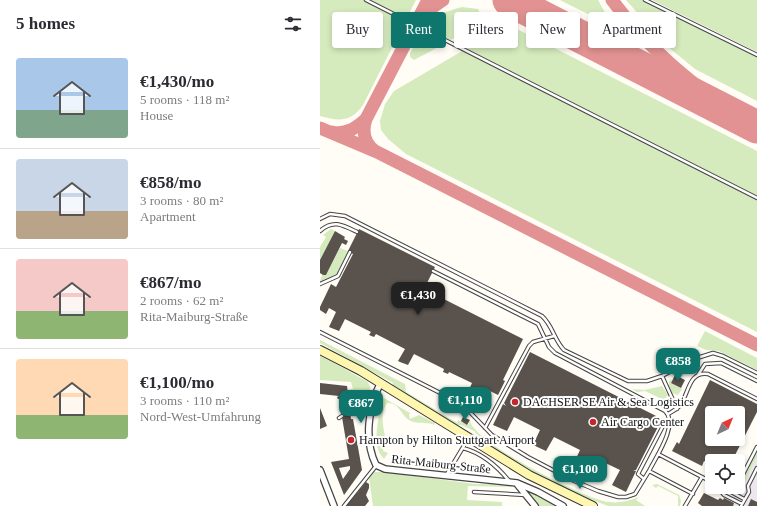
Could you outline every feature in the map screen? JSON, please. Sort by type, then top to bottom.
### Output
[{"type":"main road","points":[[320,350],[380,384],[528,475],[593,506]]},
{"type":"street","name":"Rita-Maiburg-Straße","points":[[380,384],[374,398],[369,444],[376,465],[385,469],[446,477],[517,483],[538,492],[563,506]]},
{"type":"street","points":[[320,470],[334,506]]},
{"type":"street","points":[[517,483],[535,506]]},
{"type":"street","points":[[320,487],[326,487]]},
{"type":"lane","points":[[366,0],[757,198]]},
{"type":"lane","points":[[645,0],[757,55]]},
{"type":"lane","points":[[320,219],[330,214],[345,216],[542,316],[551,325],[554,336],[564,350],[628,381],[647,381],[662,376],[697,358],[713,353],[723,356],[757,373]]},
{"type":"lane","points":[[320,231],[334,223],[357,232]]},
{"type":"lane","points":[[320,284],[338,276],[350,252]]},
{"type":"lane","points":[[320,332],[462,404],[492,434],[528,457],[572,480],[598,491],[618,497],[626,497],[635,494],[658,454],[669,430],[670,421],[668,414],[554,353],[538,324],[433,271]]},
{"type":"lane","points":[[485,428],[532,342],[554,336]]},
{"type":"lane","points":[[668,414],[681,405],[692,380],[698,375],[705,364],[716,362],[757,380]]},
{"type":"lane","points":[[698,375],[708,374],[757,399]]},
{"type":"lane","points":[[662,376],[677,409]]},
{"type":"lane","points":[[351,406],[356,406],[360,410]]},
{"type":"lane","points":[[350,412],[360,410],[369,411],[372,409]]},
{"type":"lane","points":[[644,479],[638,476],[663,426],[660,424]]},
{"type":"lane","points":[[446,477],[464,446],[489,461],[511,482]]},
{"type":"lane","points":[[745,470],[757,447]]},
{"type":"lane","points":[[658,454],[705,478]]},
{"type":"lane","points":[[344,506],[376,465]]},
{"type":"lane","points":[[724,494],[741,505],[749,492],[748,486],[757,468]]},
{"type":"lane","points":[[648,471],[693,494]]},
{"type":"lane","points":[[685,506],[702,477]]},
{"type":"lane","points":[[474,492],[526,495]]},
{"type":"lane","points":[[735,494],[744,499]]},
{"type":"lane","points":[[689,501],[689,506]]},
{"type":"shaded area","points":[[757,451],[757,506],[702,506],[698,503],[704,493],[718,500],[720,498],[723,500],[724,498],[731,501],[735,494],[745,494],[745,474]]},
{"type":"green space","points":[[320,0],[363,0],[391,15],[392,48],[363,105],[354,115],[349,118],[333,119],[320,116]]},
{"type":"green space","points":[[369,0],[416,0],[410,12],[392,12]]},
{"type":"green space","points":[[560,0],[598,0],[605,12],[588,12],[588,14]]},
{"type":"green space","points":[[626,0],[644,0],[668,12],[637,12]]},
{"type":"green space","points":[[652,0],[757,0],[757,52]]},
{"type":"green space","points":[[462,7],[478,9],[479,12],[454,12],[454,38],[450,40],[446,38],[446,12]]},
{"type":"green space","points":[[676,16],[757,57],[757,101],[695,69],[669,48],[676,48]]},
{"type":"green space","points":[[518,30],[526,34],[526,48],[554,48],[757,151],[757,197],[466,49],[518,48]]},
{"type":"green space","points":[[413,48],[437,48],[414,60],[410,57],[410,53]]},
{"type":"green space","points":[[464,50],[757,199],[757,332],[406,154],[388,139],[381,130],[380,121],[385,104],[394,91]]},
{"type":"green space","points":[[331,229],[335,231],[320,260],[320,247],[326,237],[323,235]]},
{"type":"green space","points":[[340,248],[348,251],[336,275],[320,281],[322,275],[326,275]]},
{"type":"green space","points":[[705,331],[757,358],[757,370],[719,351],[706,350],[697,346]]},
{"type":"green space","points":[[320,340],[405,384],[406,392],[461,425],[455,425],[392,386],[393,383],[320,343]]},
{"type":"green space","points":[[320,355],[368,382],[370,387],[368,407],[364,408],[358,403],[353,403],[350,389],[353,389],[351,382],[320,380]]},
{"type":"green space","points":[[670,379],[672,380],[671,383],[682,389],[678,395],[672,393],[671,391],[669,384]]},
{"type":"green space","points":[[662,386],[668,395],[664,400],[645,391],[637,392],[632,389],[644,390]]},
{"type":"green space","points":[[384,398],[410,413],[410,419],[419,415],[435,423],[434,425],[409,420],[400,409],[391,403],[387,403],[383,412],[383,427],[386,442],[383,443],[383,451],[388,453],[384,459],[377,446],[376,439],[379,403],[380,399]]},
{"type":"green space","points":[[458,420],[468,425],[470,421],[476,431],[508,455],[573,489],[608,502],[621,502],[639,497],[636,500],[645,506],[608,506],[564,489],[490,448],[474,431],[457,423]]},
{"type":"green space","points":[[757,451],[757,457],[745,481],[745,474]]},
{"type":"green space","points":[[374,472],[385,472],[475,484],[505,484],[514,487],[468,486],[467,500],[502,502],[502,506],[373,506],[369,478]]},
{"type":"green space","points":[[657,484],[679,495],[681,501],[680,506],[678,506],[678,496],[658,486],[656,488],[652,485]]},
{"type":"green space","points":[[529,491],[556,506],[537,506],[527,493]]},
{"type":"building","points":[[359,229],[435,267],[424,289],[523,339],[503,380],[505,381],[498,395],[482,387],[476,401],[466,396],[472,383],[449,372],[448,374],[443,372],[444,369],[414,354],[408,365],[398,361],[405,349],[376,334],[374,337],[369,335],[371,332],[345,319],[339,331],[329,327],[336,312],[329,308],[326,314],[320,310],[320,307],[331,284],[336,287],[353,254],[348,251]]},
{"type":"building","points":[[335,231],[345,237],[344,239],[348,241],[346,245],[342,243],[326,275],[323,275],[320,273],[320,260]]},
{"type":"building","name":"Air Cargo Center","points":[[530,352],[662,419],[636,470],[633,470],[636,471],[626,492],[612,485],[620,470],[593,457],[586,472],[573,465],[580,450],[554,437],[546,451],[533,445],[540,430],[514,417],[507,431],[493,425],[503,404],[506,406],[504,403]]},
{"type":"building","points":[[675,375],[685,380],[681,388],[671,383]]},
{"type":"building","points":[[710,380],[757,404],[757,412],[745,436],[745,406],[705,406],[705,446],[740,446],[736,454],[705,454],[705,462],[702,466],[672,451],[677,442],[679,444]]},
{"type":"building","name":"Hampton by Hilton Stuttgart Airport","points":[[320,383],[347,386],[351,419],[353,419],[362,470],[344,495],[331,462],[349,459],[339,399],[337,397],[339,396],[320,394]],"holes":[[[350,466],[350,469],[343,479],[339,468]]]},
{"type":"building","points":[[320,408],[327,426],[320,429]]},
{"type":"building","points":[[463,417],[470,420],[467,425],[461,421]]},
{"type":"building","points":[[366,482],[369,484],[366,495],[369,501],[365,506],[346,506]]},
{"type":"building","points":[[704,493],[718,500],[720,498],[723,500],[724,498],[734,503],[733,506],[702,506],[698,503]]},
{"type":"building","points":[[751,499],[757,502],[757,506],[748,506]]},
{"type":"taxiway","points":[[375,151],[366,141],[364,132],[366,119],[428,0]]},
{"type":"taxiway","points":[[426,12],[443,0]]},
{"type":"taxiway","points":[[612,0],[654,49],[685,77],[736,116]]},
{"type":"taxiway","points":[[332,132],[346,132],[366,119]]},
{"type":"taxiway","points":[[320,128],[377,152],[757,345]]},
{"type":"runway","points":[[509,0],[757,127]]},
{"type":"place","name":"DACHSER SE Air & Sea Logistics","points":[[515,402]]},
{"type":"place","name":"Air Cargo Center","points":[[593,422]]},
{"type":"place","name":"Hampton by Hilton Stuttgart Airport","points":[[351,440]]}]
